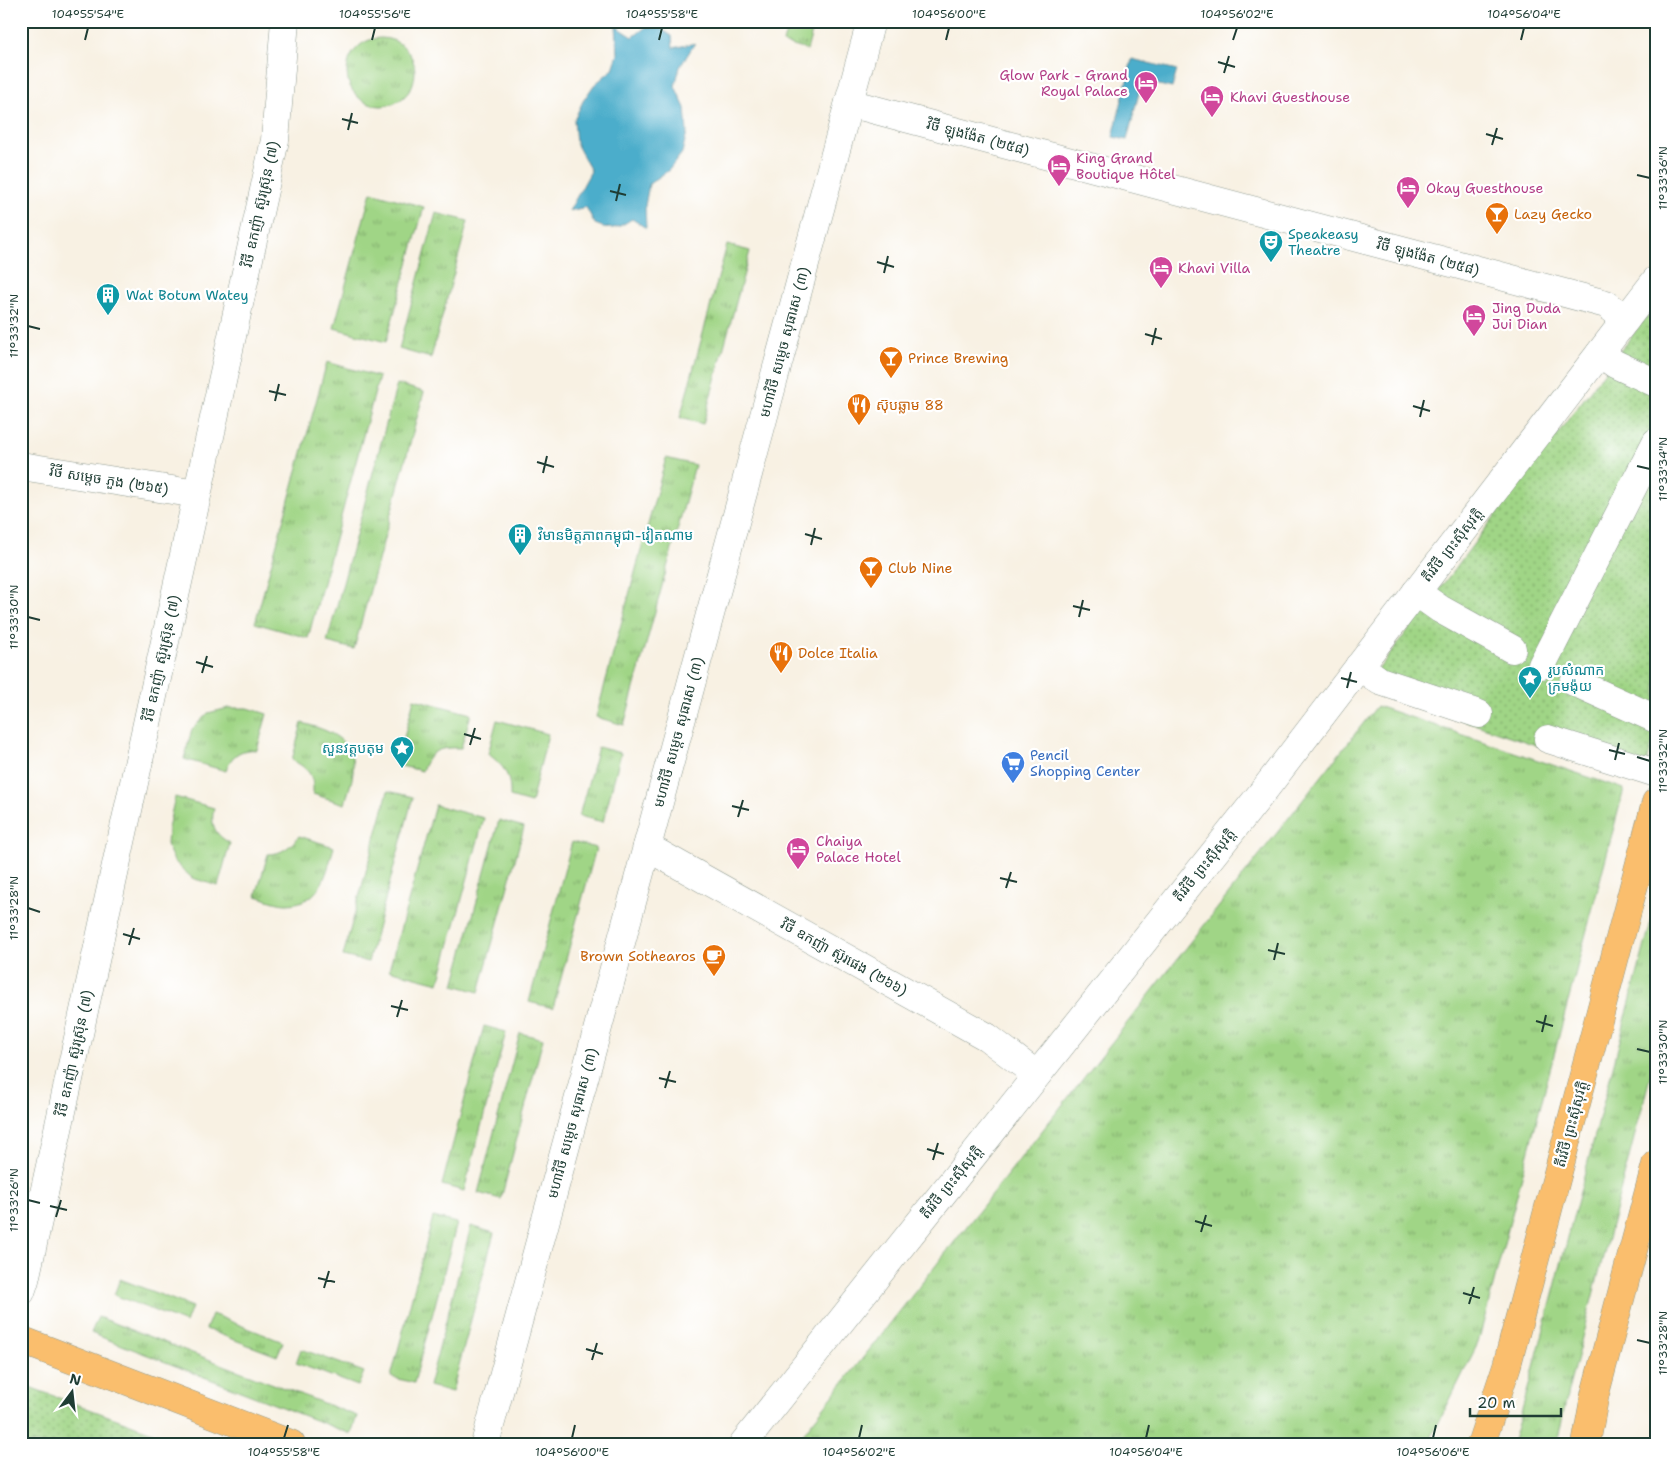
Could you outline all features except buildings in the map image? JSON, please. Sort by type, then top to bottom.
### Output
[{"type":"main road","name":"តីរវិថី ព្រះស៊ីសុវត្តិ","points":[[1482,1444],[1507,1364],[1656,802]]},
{"type":"main road","points":[[1586,1444],[1595,1394],[1656,1164]]},
{"type":"main road","points":[[21,1340],[291,1444]]},
{"type":"street","name":"វិថី ឧកញ៉ា ស៊ួរស៊្រុន (៧)","points":[[21,1292],[274,140],[285,21]]},
{"type":"street","name":"មហាវិថី សម្តេច សុធារស (៣)","points":[[485,1444],[871,21]]},
{"type":"street","name":"វិថី ឡុងង៉ែត (២៥៨)","points":[[849,103],[1606,304],[1626,318]]},
{"type":"street","name":"តីរវិថី ព្រះស៊ីសុវត្តិ","points":[[743,1444],[1259,797],[1656,280]]},
{"type":"street","points":[[1600,353],[1615,364],[1656,383]]},
{"type":"street","points":[[1542,665],[1656,442]]},
{"type":"street","name":"វិថី សម្តេច ភួង (២៦៥)","points":[[21,466],[197,494]]},
{"type":"street","points":[[1416,592],[1440,609],[1512,649]]},
{"type":"street","points":[[1359,666],[1380,682],[1479,714]]},
{"type":"street","points":[[1574,682],[1656,719]]},
{"type":"street","points":[[1548,739],[1656,773]]},
{"type":"street","name":"វិថី ឧកញ៉ា ស៊ួរផេង (២៦៦)","points":[[647,847],[987,1037],[1037,1075]]},
{"type":"green space","points":[[789,21],[815,21],[807,50],[783,43]]},
{"type":"green space","points":[[381,38],[394,41],[405,48],[412,59],[415,72],[412,85],[405,96],[394,103],[381,106],[368,103],[357,96],[350,85],[347,72],[350,59],[357,48],[368,41]]},
{"type":"green space","points":[[371,192],[424,207],[386,342],[334,328]]},
{"type":"green space","points":[[436,213],[468,221],[431,358],[399,349]]},
{"type":"green space","points":[[727,245],[750,251],[703,424],[680,418]]},
{"type":"green space","points":[[1656,304],[1656,730],[1642,781],[1365,687]]},
{"type":"green space","points":[[327,362],[379,377],[308,638],[255,623]]},
{"type":"green space","points":[[397,384],[424,392],[354,649],[327,642]]},
{"type":"green space","points":[[666,458],[695,465],[624,725],[596,717]]},
{"type":"green space","points":[[414,699],[471,714],[461,748],[447,748],[436,751],[428,758],[422,771],[397,765]]},
{"type":"green space","points":[[1377,706],[1624,789],[1478,1343],[1428,1444],[795,1444]]},
{"type":"green space","points":[[229,708],[248,708],[267,714],[257,750],[246,750],[237,754],[230,761],[226,771],[184,759],[192,729],[208,713]]},
{"type":"green space","points":[[497,720],[548,734],[531,803],[510,797],[506,772],[488,754]]},
{"type":"green space","points":[[302,723],[330,733],[345,744],[350,752],[353,761],[353,773],[345,804],[313,794],[313,782],[309,773],[303,766],[292,760]]},
{"type":"green space","points":[[598,747],[621,753],[603,822],[579,816]]},
{"type":"green space","points":[[388,791],[413,797],[368,962],[343,956]]},
{"type":"green space","points":[[175,797],[214,808],[213,824],[215,829],[221,837],[230,843],[218,886],[192,878],[174,861],[167,846],[168,828]]},
{"type":"green space","points":[[435,805],[484,818],[439,983],[389,970]]},
{"type":"green space","points":[[499,820],[524,827],[479,992],[454,985]]},
{"type":"green space","points":[[299,836],[334,847],[321,885],[315,893],[299,902],[283,904],[256,896],[268,854],[277,853],[285,849]]},
{"type":"green space","points":[[572,842],[596,848],[553,1008],[529,1002]]},
{"type":"green space","points":[[1656,903],[1656,1054],[1568,1391],[1557,1444],[1512,1444],[1530,1382]]},
{"type":"green space","points":[[484,1026],[506,1032],[464,1191],[442,1185]]},
{"type":"green space","points":[[520,1033],[543,1039],[501,1199],[478,1193]]},
{"type":"green space","points":[[433,1217],[457,1223],[414,1383],[391,1377]]},
{"type":"green space","points":[[471,1226],[494,1233],[452,1392],[429,1386]]},
{"type":"green space","points":[[120,1279],[192,1307],[186,1323],[114,1295]]},
{"type":"green space","points":[[212,1314],[283,1342],[277,1356],[206,1329]]},
{"type":"green space","points":[[98,1317],[357,1416],[351,1434],[91,1333]]},
{"type":"green space","points":[[301,1349],[364,1372],[358,1386],[296,1363]]},
{"type":"green space","points":[[21,1384],[185,1444],[21,1444]]},
{"type":"water","points":[[616,26],[633,37],[646,27],[661,29],[672,36],[673,48],[695,43],[680,67],[675,86],[685,108],[687,132],[682,153],[669,170],[649,184],[645,206],[646,228],[632,219],[618,227],[606,228],[595,224],[586,207],[569,211],[591,171],[576,143],[574,120],[583,101],[594,85],[613,69],[618,54]]},
{"type":"water","points":[[1132,59],[1177,70],[1172,88],[1142,81],[1127,140],[1113,137]]},
{"type":"place","name":"Glow Park - Grand Royal Palace","points":[[1146,104]]},
{"type":"place","name":"Khavi Guesthouse","points":[[1212,118]]},
{"type":"place","name":"King Grand Boutique Hôtel","points":[[1059,187]]},
{"type":"place","name":"Okay Guesthouse","points":[[1408,209]]},
{"type":"place","name":"Lazy Gecko","points":[[1497,235]]},
{"type":"place","name":"Speakeasy Theatre","points":[[1271,263]]},
{"type":"place","name":"Khavi Villa","points":[[1161,289]]},
{"type":"place","name":"Wat Botum Watey","points":[[108,316]]},
{"type":"place","name":"Jing Duda Jui Dian","points":[[1474,337]]},
{"type":"place","name":"Prince Brewing","points":[[891,379]]},
{"type":"place","name":"ស៊ុបឆ្លាម 88","points":[[859,426]]},
{"type":"place","name":"វិមានមិត្តភាពកម្ពុជា-វៀតណាម","points":[[520,556]]},
{"type":"place","name":"Club Nine","points":[[871,589]]},
{"type":"place","name":"Dolce Italia","points":[[781,674]]},
{"type":"place","name":"រូបសំណាក ក្រមង៉ុយ","points":[[1530,699]]},
{"type":"place","name":"សួនវត្តបតុម","points":[[402,769]]},
{"type":"place","name":"Pencil Shopping Center","points":[[1013,784]]},
{"type":"place","name":"Chaiya Palace Hotel","points":[[798,870]]},
{"type":"place","name":"Brown Sothearos","points":[[714,977]]}]
